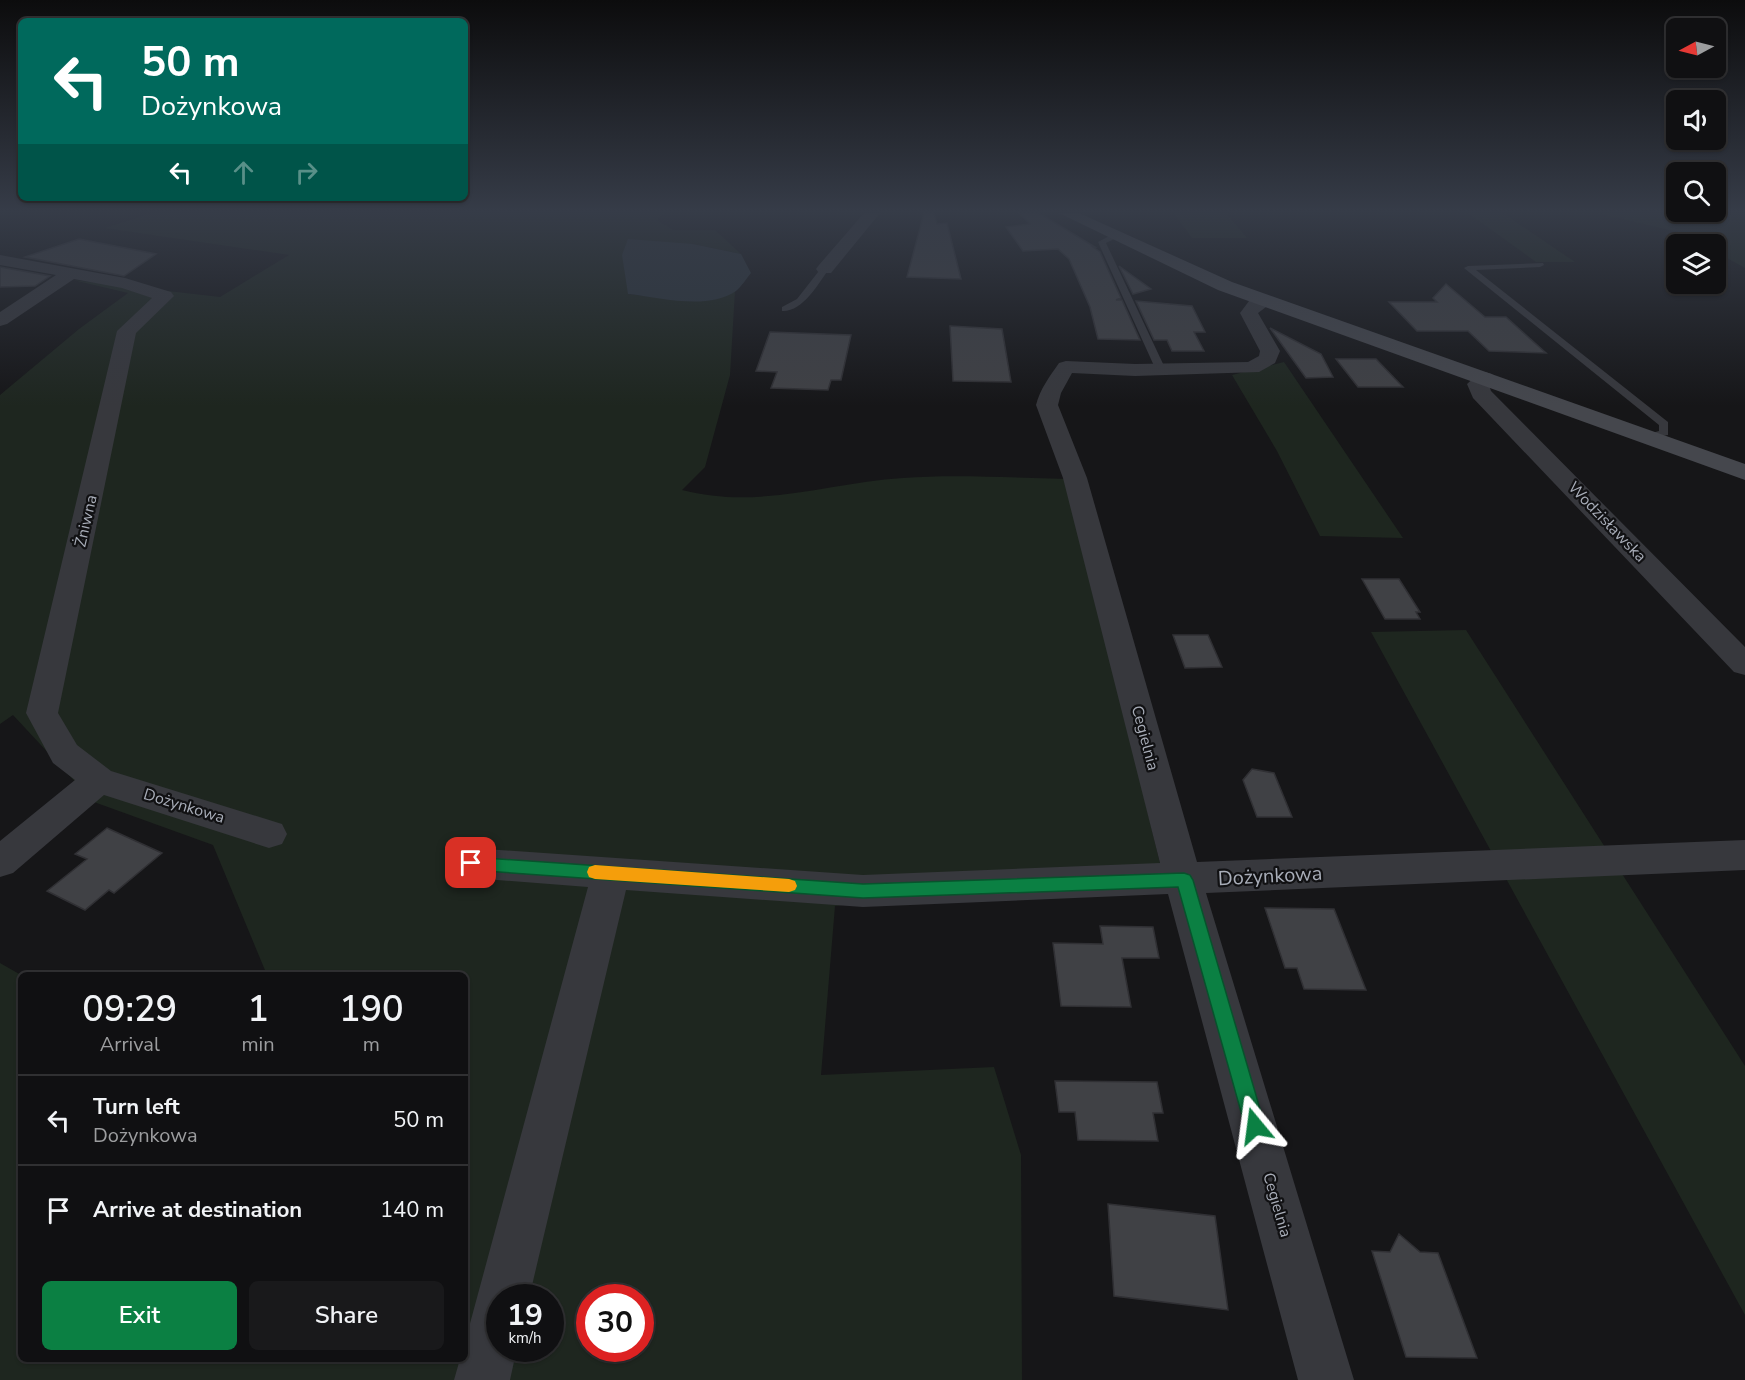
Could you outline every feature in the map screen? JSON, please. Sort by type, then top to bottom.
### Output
[{"type":"main road","points":[[1206,277],[1265,301],[1745,471]]},
{"type":"street","points":[[0,320],[8,309],[63,277]]},
{"type":"street","name":"Żniwna","points":[[95,277],[125,283],[165,296],[127,331],[42,713],[65,754],[99,780]]},
{"type":"street","name":"Cegielnia","points":[[1265,301],[1255,305],[1249,313],[1270,351],[1268,359],[1252,368],[1066,367],[1050,393],[1047,405],[1075,478],[1184,880],[1326,1380]]},
{"type":"street","name":"Wodzisławska","points":[[1485,378],[1478,384],[1481,393],[1745,665]]},
{"type":"street","points":[[0,862],[99,780]]},
{"type":"street","name":"Dożynkowa","points":[[99,780],[269,834]]},
{"type":"street","name":"Dożynkowa","points":[[471,863],[863,891],[1184,880],[1745,855]]},
{"type":"street","points":[[507,1284],[611,873]]},
{"type":"street","points":[[482,1380],[487,1362]]},
{"type":"lane","points":[[785,309],[800,302],[819,277]]},
{"type":"lane","points":[[1118,277],[1160,368]]},
{"type":"lane","points":[[1481,277],[1664,424],[1664,433],[1649,437]]},
{"type":"shaded area","points":[[252,277],[650,277],[628,294],[695,300],[721,296],[735,291],[730,375],[705,467],[682,490],[738,497],[792,493],[903,478],[964,476],[1067,479],[1166,888],[983,889],[835,906],[821,1075],[994,1067],[1021,1155],[1022,1380],[0,1380],[0,963],[18,973],[18,1362],[468,1362],[468,972],[266,972],[213,845],[94,802],[13,715],[0,724],[0,395],[79,329],[128,293],[73,280],[220,297]]},
{"type":"shaded area","points":[[625,277],[748,277],[736,291],[724,297],[697,302],[628,294]]},
{"type":"shaded area","points":[[1284,362],[1403,538],[1320,536],[1277,451],[1232,375]]},
{"type":"shaded area","points":[[1466,630],[1745,1066],[1745,1315],[1371,632]]},
{"type":"building","points":[[0,277],[48,277],[35,286],[0,287]]},
{"type":"building","points":[[918,277],[961,277],[961,279]]},
{"type":"building","points":[[1077,277],[1112,277],[1121,298],[1116,300],[1122,300],[1140,340],[1098,339],[1090,307]]},
{"type":"building","points":[[1125,277],[1135,277],[1151,289],[1133,294]]},
{"type":"building","points":[[1446,284],[1485,317],[1506,317],[1546,353],[1489,351],[1468,331],[1417,331],[1389,302],[1437,302],[1433,298]]},
{"type":"building","points":[[1136,301],[1192,306],[1205,332],[1194,332],[1204,351],[1172,351],[1167,340],[1154,340]]},
{"type":"building","points":[[950,326],[1002,329],[1011,382],[953,381]]},
{"type":"building","points":[[1270,328],[1321,354],[1333,377],[1306,378]]},
{"type":"building","points":[[770,332],[851,335],[841,380],[831,380],[828,390],[771,388],[777,372],[756,371]]},
{"type":"building","points":[[1336,359],[1376,359],[1403,387],[1358,387]]},
{"type":"building","points":[[1362,579],[1399,579],[1420,612],[1416,612],[1420,619],[1385,619]]},
{"type":"building","points":[[1173,635],[1208,635],[1222,667],[1185,668]]},
{"type":"building","points":[[1252,769],[1274,773],[1292,817],[1257,817],[1243,780]]},
{"type":"building","points":[[107,828],[162,853],[114,893],[109,890],[85,910],[47,891],[87,859],[75,854]]},
{"type":"building","points":[[1265,908],[1334,909],[1366,990],[1304,989],[1297,968],[1285,968]]},
{"type":"building","points":[[1100,926],[1153,927],[1159,958],[1122,958],[1131,1007],[1061,1006],[1053,943],[1103,944]]},
{"type":"building","points":[[1055,1081],[1157,1082],[1163,1113],[1153,1113],[1158,1141],[1078,1140],[1075,1112],[1059,1112]]},
{"type":"building","points":[[1108,1204],[1215,1216],[1228,1310],[1114,1296]]},
{"type":"building","points":[[1399,1234],[1420,1252],[1438,1253],[1477,1358],[1406,1357],[1372,1251],[1390,1252]]},
{"type":"slow traffic","points":[[595,872],[789,886]]},
{"type":"route","points":[[471,863],[863,891],[1184,880],[1255,1126]]}]
